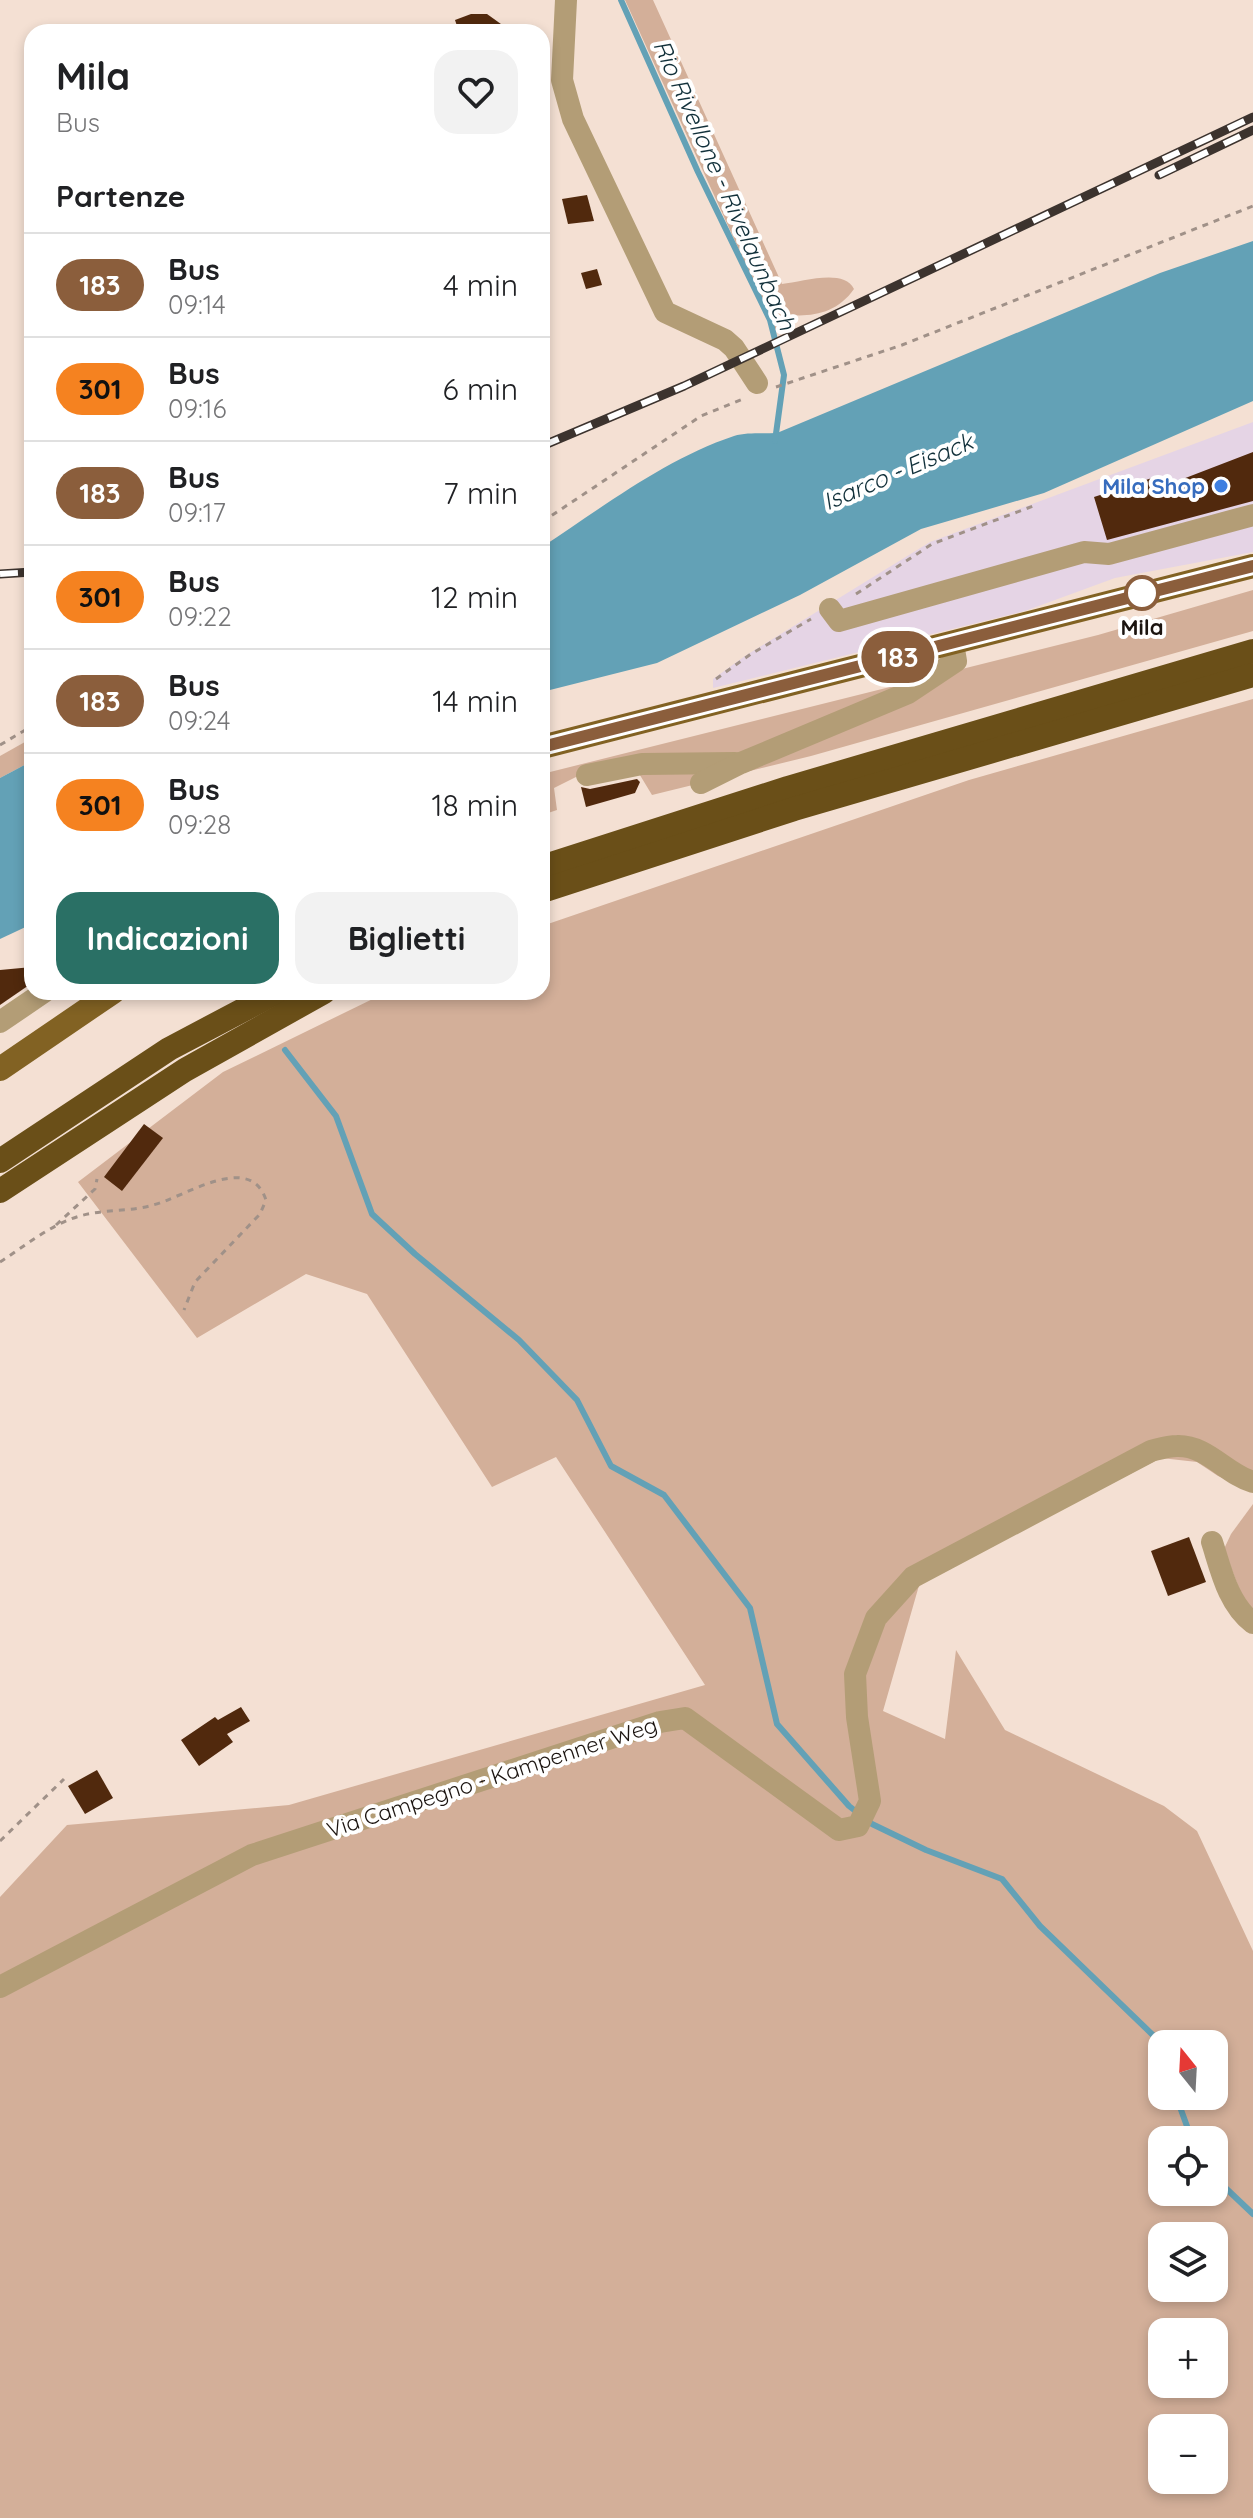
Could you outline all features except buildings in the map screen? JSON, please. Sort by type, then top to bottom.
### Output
[{"type":"highway","points":[[550,864],[788,788],[1253,651]]},
{"type":"highway","points":[[550,888],[794,809],[1253,675]]},
{"type":"highway","points":[[0,1161],[169,1049],[262,1000]]},
{"type":"highway","points":[[0,1191],[185,1070],[310,1000]]},
{"type":"main road","points":[[550,745],[1253,566]]},
{"type":"main road","points":[[0,1069],[101,1000]]},
{"type":"street","points":[[566,0],[562,80],[573,119],[665,312],[725,340],[734,348],[757,383]]},
{"type":"street","points":[[830,609],[839,621],[1084,552],[1109,554],[1253,515]]},
{"type":"street","points":[[701,783],[908,693],[956,661],[953,643]]},
{"type":"street","points":[[587,775],[642,764],[741,763]]},
{"type":"street","points":[[0,1022],[32,1000]]},
{"type":"street","name":"Via Campegno - Kampenner Weg","points":[[0,1987],[252,1855],[660,1722],[685,1718],[839,1830],[858,1826],[870,1801],[857,1717],[855,1674],[876,1618],[913,1577],[1151,1451],[1179,1445],[1210,1455],[1241,1478],[1253,1482]]},
{"type":"street","points":[[1212,1542],[1225,1586],[1253,1623]]},
{"type":"path","points":[[827,369],[902,345],[1253,206]]},
{"type":"path","points":[[550,517],[701,416],[721,407]]},
{"type":"path","points":[[716,679],[751,654],[869,586],[932,544],[1036,505]]},
{"type":"path","points":[[0,745],[24,731]]},
{"type":"path","points":[[0,1262],[80,1216],[151,1206],[222,1179],[241,1177],[256,1182],[266,1200],[260,1214],[195,1282],[184,1310]]},
{"type":"path","points":[[51,1230],[95,1189],[97,1179]]},
{"type":"path","points":[[0,1841],[64,1779]]},
{"type":"shaded area","points":[[625,0],[653,0],[782,284],[822,278],[841,279],[854,289],[841,303],[817,314],[790,315],[787,325],[776,331]]},
{"type":"shaded area","points":[[1253,422],[1253,552],[1115,578],[1025,611],[713,688],[713,679],[745,656],[930,542]]},
{"type":"shaded area","points":[[1253,590],[1253,631],[811,756],[652,795],[632,762],[580,775],[554,788],[557,810],[550,812],[550,772],[1098,635]]},
{"type":"shaded area","points":[[1253,699],[1253,1491],[1218,1476],[1197,1462],[1161,1458],[920,1582],[883,1711],[945,1739],[956,1650],[1005,1730],[1164,1806],[1197,1831],[1253,1951],[1253,2518],[0,2518],[0,1897],[67,1825],[289,1805],[705,1685],[556,1457],[492,1487],[367,1294],[306,1274],[197,1338],[78,1182],[223,1072],[371,1000],[550,1000],[550,923],[969,780]]},
{"type":"shaded area","points":[[24,742],[24,765],[0,778],[0,756]]},
{"type":"shaded area","points":[[1253,1504],[1253,1616],[1249,1615],[1224,1549]]},
{"type":"water","name":"Isarco - Eisack","points":[[1253,241],[1253,401],[1044,493],[921,529],[800,595],[657,663],[550,690],[550,542],[683,457],[739,435],[777,433],[1160,273]]},
{"type":"water","points":[[24,765],[24,928],[0,939],[0,778]]},
{"type":"waterway","name":"Rio Rivellone - Rivelaunbach","points":[[621,0],[698,172],[770,320],[784,375],[775,441]]},
{"type":"waterway","points":[[285,1050],[336,1116],[372,1214],[519,1340],[577,1400],[611,1466],[664,1495],[750,1608],[777,1724],[849,1806],[872,1824],[926,1850],[1002,1879],[1040,1926],[1148,2030]]},
{"type":"waterway","points":[[1181,2110],[1187,2126]]},
{"type":"waterway","points":[[1228,2190],[1253,2214]]},
{"type":"railway","points":[[550,443],[684,386],[1253,117]]},
{"type":"railway","points":[[1159,175],[1253,130]]},
{"type":"railway","points":[[0,574],[24,572]]},
{"type":"bus line","name":"183","points":[[550,744],[1253,566]]},
{"type":"place","name":"Mila Shop","points":[[1221,486]]},
{"type":"place","name":"Mila","points":[[1142,593]]}]
